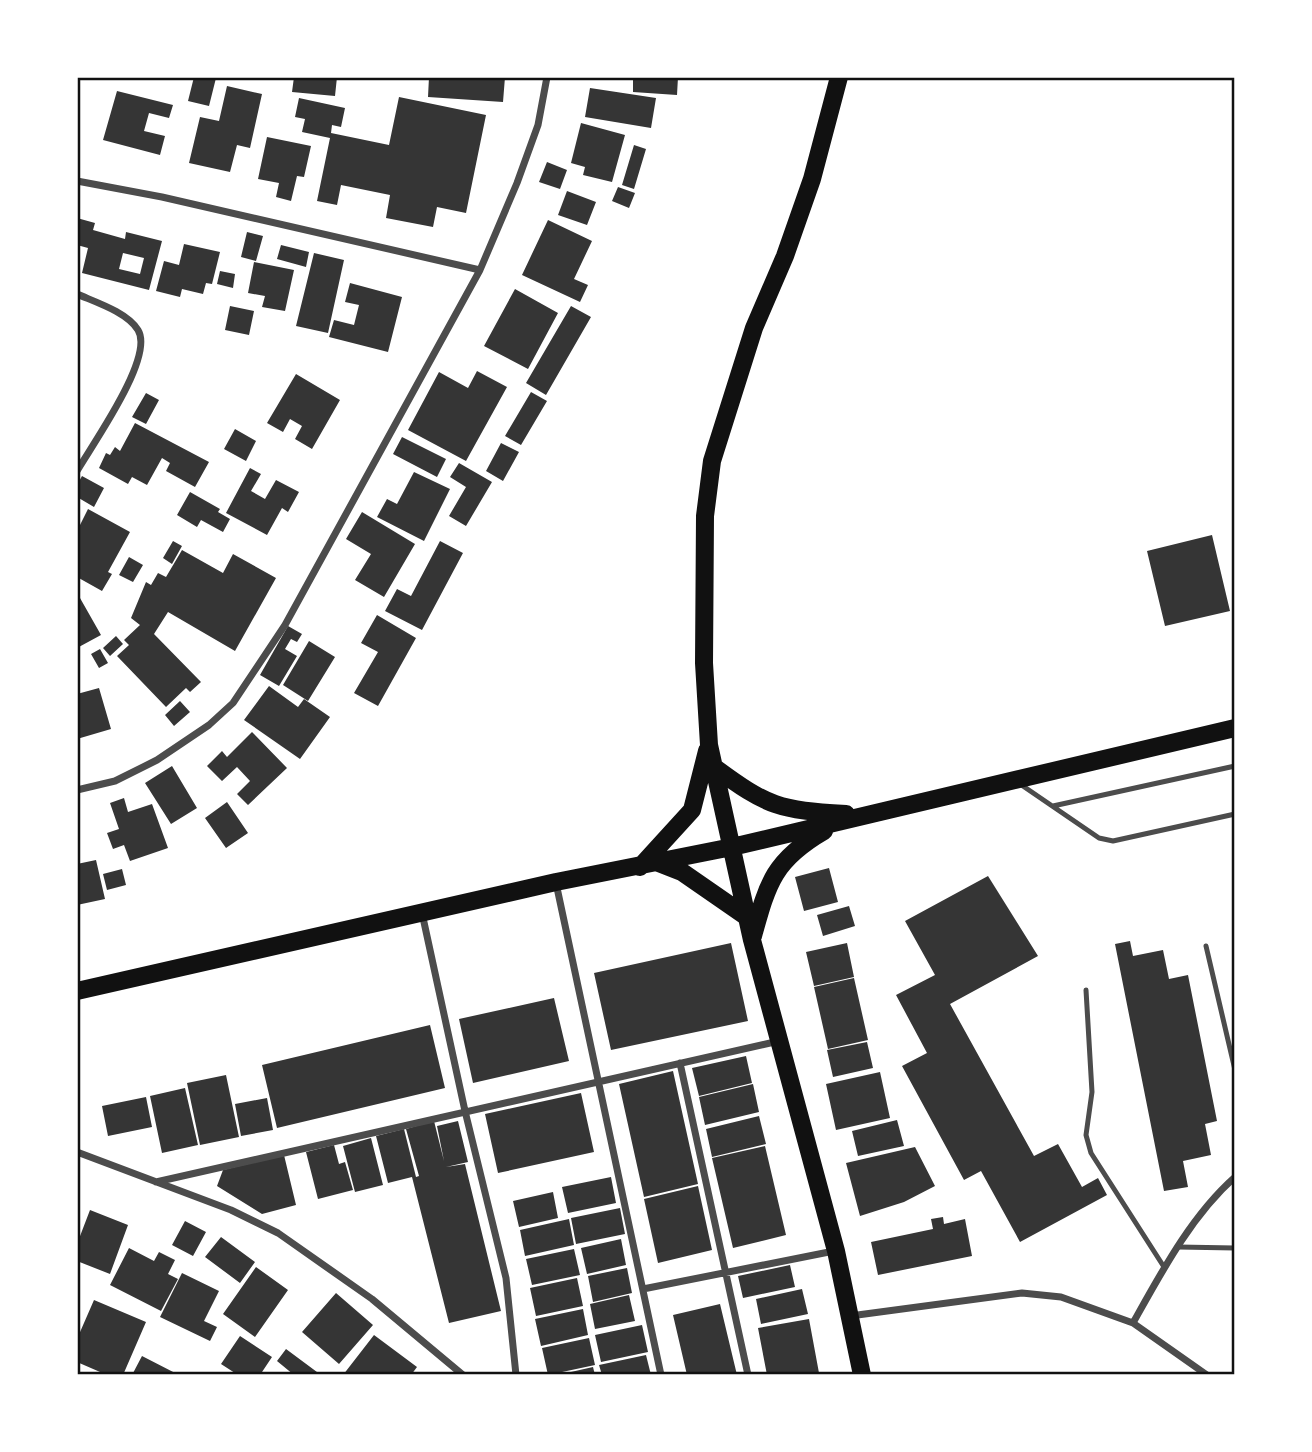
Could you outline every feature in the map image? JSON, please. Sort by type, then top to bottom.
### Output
[{"type":"main road","points":[[839,77],[812,179],[785,256],[754,328],[712,461],[705,516],[703,578],[709,745],[713,767],[752,940],[836,1251],[862,1375]]},
{"type":"main road","points":[[77,991],[422,912],[732,847],[1235,728]]},
{"type":"main road","points":[[640,867],[692,810],[709,745]]},
{"type":"main road","points":[[713,767],[756,796],[788,810],[867,815]]},
{"type":"main road","points":[[752,940],[763,899],[780,867],[799,845],[844,820]]},
{"type":"main road","points":[[659,863],[682,872],[747,917]]},
{"type":"street","points":[[77,790],[115,781],[157,760],[202,731],[233,702],[285,625],[480,271],[500,228],[538,125],[547,77]]},
{"type":"street","points":[[77,181],[162,197],[480,271]]},
{"type":"street","points":[[77,294],[131,322],[139,331],[142,342],[133,373],[77,471]]},
{"type":"street","points":[[556,883],[661,1375]]},
{"type":"street","points":[[422,912],[465,1111],[506,1278],[516,1375]]},
{"type":"street","points":[[156,1182],[779,1041]]},
{"type":"street","points":[[680,1063],[748,1375]]},
{"type":"street","points":[[77,1152],[231,1210],[278,1233],[372,1299],[463,1375]]},
{"type":"street","points":[[1133,1324],[1164,1267],[1223,1188],[1235,1177]]},
{"type":"street","points":[[643,1289],[836,1251]]},
{"type":"street","points":[[849,1316],[1022,1293],[1062,1297],[1133,1324],[1207,1375]]},
{"type":"lane","points":[[1053,806],[1235,766]]},
{"type":"lane","points":[[1012,779],[1099,838],[1113,841],[1235,814]]},
{"type":"lane","points":[[1206,946],[1235,1070]]},
{"type":"lane","points":[[1086,990],[1092,1092],[1086,1135],[1091,1153],[1164,1267]]},
{"type":"lane","points":[[1178,1247],[1235,1248]]},
{"type":"building","points":[[194,77],[216,78],[209,106],[188,101]]},
{"type":"building","points":[[294,77],[337,77],[335,96],[292,92]]},
{"type":"building","points":[[429,77],[505,77],[503,102],[428,97]]},
{"type":"building","points":[[633,77],[678,77],[677,95],[633,92]]},
{"type":"building","points":[[227,86],[262,94],[250,148],[237,145],[230,172],[189,163],[200,117],[219,121]]},
{"type":"building","points":[[590,88],[656,98],[651,128],[585,117]]},
{"type":"building","points":[[117,91],[173,105],[169,118],[149,113],[144,131],[165,136],[160,155],[103,140]]},
{"type":"building","points":[[399,97],[486,115],[466,213],[437,207],[433,227],[386,218],[390,195],[341,185],[337,205],[317,201],[330,138],[302,132],[305,119],[295,117],[299,98],[345,108],[341,127],[332,125],[331,133],[389,145]]},
{"type":"building","points":[[581,123],[625,135],[612,182],[583,175],[585,167],[571,163]]},
{"type":"building","points":[[267,137],[311,146],[304,177],[297,176],[291,201],[276,197],[279,183],[258,179]]},
{"type":"building","points":[[634,145],[646,149],[634,189],[622,185]]},
{"type":"building","points":[[547,162],[567,170],[560,189],[539,182]]},
{"type":"building","points":[[618,187],[635,193],[629,208],[612,201]]},
{"type":"building","points":[[567,191],[596,202],[587,225],[558,215]]},
{"type":"building","points":[[77,218],[95,223],[93,230],[125,239],[126,232],[162,241],[149,290],[82,273],[88,248],[77,245]],"holes":[[[123,253],[144,258],[140,274],[119,269]]]},
{"type":"building","points":[[548,220],[592,241],[574,279],[588,285],[580,302],[522,275]]},
{"type":"building","points":[[247,232],[263,236],[256,261],[241,257]]},
{"type":"building","points":[[184,244],[220,252],[212,284],[206,283],[203,294],[182,289],[180,297],[156,291],[164,261],[179,265]]},
{"type":"building","points":[[281,245],[309,252],[306,267],[277,259]]},
{"type":"building","points":[[314,253],[344,260],[328,333],[296,326]]},
{"type":"building","points":[[254,262],[294,270],[285,311],[262,307],[265,296],[248,293]]},
{"type":"building","points":[[220,271],[235,274],[233,288],[217,284]]},
{"type":"building","points":[[350,283],[402,297],[388,352],[329,337],[334,320],[354,325],[359,305],[345,302]]},
{"type":"building","points":[[515,289],[558,313],[528,369],[484,346]]},
{"type":"building","points":[[230,306],[254,311],[249,335],[225,330]]},
{"type":"building","points":[[571,306],[591,317],[546,395],[526,383]]},
{"type":"building","points":[[477,371],[507,387],[466,461],[408,430],[439,372],[468,388]]},
{"type":"building","points":[[296,374],[340,400],[312,449],[295,439],[302,426],[290,419],[283,432],[267,423]]},
{"type":"building","points":[[531,392],[547,401],[521,445],[505,436]]},
{"type":"building","points":[[146,393],[159,400],[146,424],[132,417]]},
{"type":"building","points":[[135,423],[209,462],[195,487],[166,471],[170,463],[162,458],[147,485],[132,477],[128,484],[99,468],[106,453],[110,455],[115,447],[120,451]]},
{"type":"building","points":[[235,429],[256,441],[246,461],[224,449]]},
{"type":"building","points":[[402,437],[446,459],[437,477],[393,454]]},
{"type":"building","points":[[501,443],[519,452],[503,481],[486,471]]},
{"type":"building","points":[[459,463],[492,482],[466,526],[449,516],[466,487],[450,477]]},
{"type":"building","points":[[250,468],[261,474],[251,491],[265,499],[276,480],[299,492],[288,512],[282,508],[267,535],[226,513]]},
{"type":"building","points":[[414,472],[450,489],[424,541],[377,517],[387,499],[397,504]]},
{"type":"building","points":[[82,476],[104,488],[94,507],[77,497],[77,485]]},
{"type":"building","points":[[190,492],[220,509],[218,512],[230,519],[223,532],[201,520],[197,527],[177,515]]},
{"type":"building","points":[[88,509],[130,532],[108,572],[112,574],[102,591],[77,577],[77,531]]},
{"type":"building","points":[[362,512],[415,544],[384,597],[355,580],[371,554],[346,539]]},
{"type":"building","points":[[1212,535],[1230,611],[1165,626],[1147,551]]},
{"type":"building","points":[[173,541],[182,546],[172,564],[163,558]]},
{"type":"building","points":[[440,541],[463,553],[422,630],[385,611],[397,589],[411,596]]},
{"type":"building","points":[[182,550],[223,573],[233,554],[276,578],[235,651],[168,612],[154,634],[201,682],[190,692],[186,688],[166,707],[117,656],[129,645],[124,640],[140,625],[131,618],[146,582],[151,585],[158,573],[166,577]]},
{"type":"building","points":[[129,557],[143,565],[133,582],[119,575]]},
{"type":"building","points":[[80,598],[101,635],[77,648],[77,600]]},
{"type":"building","points":[[377,615],[416,638],[378,706],[354,693],[378,652],[361,643]]},
{"type":"building","points":[[288,626],[302,634],[297,642],[291,639],[285,649],[297,656],[279,686],[260,675]]},
{"type":"building","points":[[116,636],[123,644],[110,656],[103,648]]},
{"type":"building","points":[[309,641],[335,657],[308,701],[283,685]]},
{"type":"building","points":[[100,649],[108,663],[99,668],[91,654]]},
{"type":"building","points":[[269,686],[298,707],[304,699],[330,717],[300,759],[244,720]]},
{"type":"building","points":[[99,688],[111,729],[77,739],[77,694]]},
{"type":"building","points":[[180,701],[190,712],[174,726],[165,715]]},
{"type":"building","points":[[252,732],[287,768],[248,805],[237,794],[250,781],[237,767],[222,781],[207,766],[222,751],[227,757]]},
{"type":"building","points":[[172,766],[197,808],[171,824],[145,783]]},
{"type":"building","points":[[124,798],[128,812],[152,804],[168,848],[130,861],[124,845],[113,849],[107,833],[119,829],[110,803]]},
{"type":"building","points":[[227,802],[248,833],[226,848],[205,818]]},
{"type":"building","points":[[96,860],[105,899],[77,905],[77,864]]},
{"type":"building","points":[[829,868],[838,902],[804,911],[795,877]]},
{"type":"building","points":[[122,869],[126,885],[107,890],[103,874]]},
{"type":"building","points":[[988,876],[1038,956],[950,1004],[1034,1156],[1058,1144],[1082,1187],[1098,1178],[1107,1195],[1020,1242],[981,1171],[964,1180],[902,1066],[927,1053],[896,995],[935,975],[905,921]]},
{"type":"building","points":[[849,906],[855,926],[823,936],[817,915]]},
{"type":"building","points":[[1130,941],[1133,956],[1163,950],[1169,979],[1188,975],[1217,1121],[1205,1124],[1211,1155],[1183,1161],[1188,1187],[1164,1191],[1115,944]]},
{"type":"building","points":[[731,943],[748,1021],[611,1050],[594,973]]},
{"type":"building","points":[[847,943],[854,977],[814,986],[806,952]]},
{"type":"building","points":[[854,978],[868,1040],[828,1049],[814,987]]},
{"type":"building","points":[[554,998],[569,1061],[473,1083],[459,1019]]},
{"type":"building","points":[[430,1025],[445,1088],[277,1128],[262,1065]]},
{"type":"building","points":[[867,1042],[873,1068],[833,1077],[827,1050]]},
{"type":"building","points":[[746,1056],[752,1083],[699,1096],[692,1068]]},
{"type":"building","points":[[673,1071],[698,1184],[644,1197],[619,1084]]},
{"type":"building","points":[[880,1072],[890,1118],[836,1130],[826,1084]]},
{"type":"building","points":[[226,1075],[239,1137],[200,1145],[187,1083]]},
{"type":"building","points":[[753,1084],[759,1112],[705,1125],[699,1097]]},
{"type":"building","points":[[185,1088],[198,1145],[162,1153],[150,1096]]},
{"type":"building","points":[[581,1093],[594,1152],[498,1173],[485,1114]]},
{"type":"building","points":[[146,1097],[152,1127],[108,1136],[102,1106]]},
{"type":"building","points":[[267,1098],[273,1130],[241,1136],[235,1104]]},
{"type":"building","points":[[759,1116],[766,1144],[712,1157],[706,1129]]},
{"type":"building","points":[[897,1120],[904,1146],[858,1156],[852,1131]]},
{"type":"building","points":[[434,1121],[444,1161],[437,1126],[458,1121],[468,1162],[446,1167],[465,1164],[501,1311],[449,1323],[412,1177],[388,1183],[376,1136],[404,1129],[416,1177],[419,1176],[406,1129]]},
{"type":"building","points":[[371,1138],[383,1185],[355,1192],[343,1146]]},
{"type":"building","points":[[334,1145],[339,1164],[345,1162],[353,1190],[318,1199],[306,1152]]},
{"type":"building","points":[[765,1146],[786,1235],[733,1248],[712,1158]]},
{"type":"building","points":[[915,1147],[935,1186],[904,1202],[860,1216],[846,1163]]},
{"type":"building","points":[[284,1155],[296,1205],[262,1214],[217,1186],[223,1170]]},
{"type":"building","points":[[611,1177],[616,1203],[568,1213],[562,1187]]},
{"type":"building","points":[[698,1186],[712,1250],[658,1263],[644,1199]]},
{"type":"building","points":[[553,1192],[558,1218],[519,1227],[513,1201]]},
{"type":"building","points":[[620,1208],[625,1234],[576,1244],[571,1218]]},
{"type":"building","points":[[90,1210],[128,1225],[110,1274],[77,1261],[77,1244]]},
{"type":"building","points":[[943,1217],[944,1224],[965,1219],[972,1256],[878,1275],[871,1242],[933,1229],[931,1219]]},
{"type":"building","points":[[569,1219],[574,1245],[525,1256],[520,1230]]},
{"type":"building","points":[[185,1221],[206,1232],[193,1256],[172,1245]]},
{"type":"building","points":[[221,1237],[255,1262],[240,1283],[205,1257]]},
{"type":"building","points":[[621,1239],[626,1265],[587,1274],[581,1248]]},
{"type":"building","points":[[129,1248],[154,1261],[159,1252],[175,1260],[168,1274],[178,1279],[161,1311],[110,1285]]},
{"type":"building","points":[[574,1249],[580,1275],[532,1285],[526,1259]]},
{"type":"building","points":[[790,1265],[795,1287],[743,1298],[738,1276]]},
{"type":"building","points":[[256,1267],[288,1290],[255,1337],[223,1314]]},
{"type":"building","points":[[627,1268],[632,1293],[593,1302],[588,1276]]},
{"type":"building","points":[[182,1273],[219,1291],[204,1321],[217,1327],[210,1341],[160,1317]]},
{"type":"building","points":[[577,1278],[583,1306],[536,1316],[530,1288]]},
{"type":"building","points":[[802,1289],[808,1314],[761,1324],[756,1299]]},
{"type":"building","points":[[336,1293],[373,1325],[339,1364],[302,1332]]},
{"type":"building","points":[[629,1295],[635,1321],[595,1329],[590,1304]]},
{"type":"building","points":[[94,1300],[146,1322],[123,1375],[107,1375],[77,1362],[77,1339]]},
{"type":"building","points":[[720,1304],[737,1375],[687,1375],[673,1315]]},
{"type":"building","points":[[583,1309],[588,1335],[541,1346],[535,1319]]},
{"type":"building","points":[[809,1319],[819,1373],[767,1375],[758,1328]]},
{"type":"building","points":[[642,1325],[648,1352],[601,1362],[595,1335]]},
{"type":"building","points":[[374,1335],[417,1367],[411,1375],[343,1375]]},
{"type":"building","points":[[240,1336],[272,1357],[260,1375],[238,1375],[221,1364]]},
{"type":"building","points":[[589,1338],[595,1365],[548,1375],[542,1348]]},
{"type":"building","points":[[286,1349],[321,1375],[294,1375],[277,1361]]},
{"type":"building","points":[[646,1355],[651,1375],[602,1375],[599,1365]]},
{"type":"building","points":[[142,1356],[179,1375],[132,1375]]},
{"type":"building","points":[[593,1367],[595,1375],[562,1374]]}]
